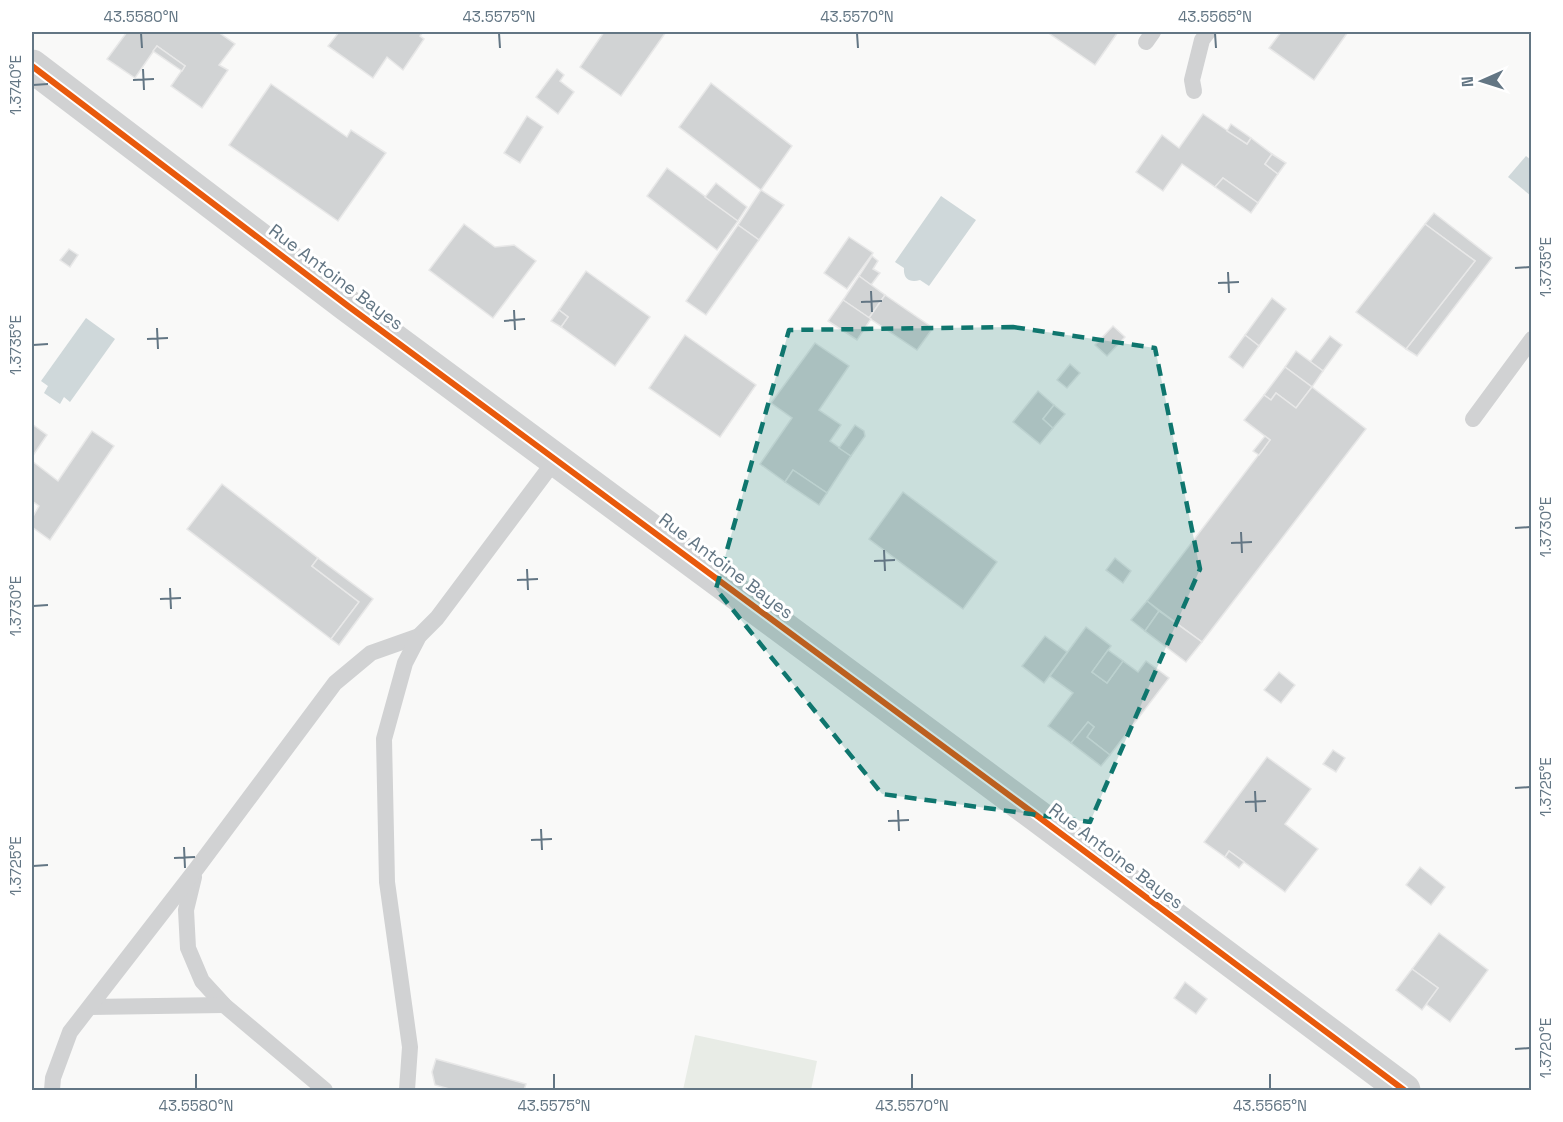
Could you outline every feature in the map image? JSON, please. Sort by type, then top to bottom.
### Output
[{"type":"street","name":"Rue Antoine Bayes","points":[[32,66],[348,306],[1404,1090]]},
{"type":"lane","points":[[1194,91],[1192,80],[1203,40],[1208,32]]},
{"type":"lane","points":[[1473,419],[1532,339]]},
{"type":"lane","points":[[407,1090],[410,1047],[387,882],[384,739],[405,663],[419,636],[437,618],[556,459]]},
{"type":"lane","points":[[52,1090],[53,1078],[70,1032],[197,868],[335,683],[371,653],[419,636]]},
{"type":"lane","points":[[197,868],[186,910],[188,948],[202,981],[224,1005],[325,1090]]},
{"type":"lane","points":[[90,1006],[224,1005]]},
{"type":"highlighted area","points":[[1013,327],[1155,348],[1200,569],[1090,822],[882,794],[716,589],[789,330]]},
{"type":"shaded area","points":[[1526,156],[1531,160],[1531,196],[1508,177]]},
{"type":"shaded area","points":[[941,196],[976,220],[929,286],[920,280],[908,279],[904,268],[895,262]]},
{"type":"shaded area","points":[[86,318],[115,339],[70,402],[64,397],[60,404],[44,393],[48,386],[41,381]]},
{"type":"shaded area","points":[[695,1035],[817,1061],[811,1090],[683,1090]]},
{"type":"building","points":[[127,32],[218,32],[235,44],[219,65],[228,70],[202,108],[171,86],[185,66],[157,46],[135,78],[107,59]]},
{"type":"building","points":[[339,32],[423,32],[420,36],[424,39],[403,70],[387,57],[373,78],[328,46]]},
{"type":"building","points":[[604,32],[666,32],[621,96],[580,67]]},
{"type":"building","points":[[1047,32],[1118,32],[1095,65]]},
{"type":"building","points":[[1281,32],[1348,32],[1314,80],[1269,48]]},
{"type":"building","points":[[157,46],[185,66],[182,71],[153,51]]},
{"type":"building","points":[[557,69],[564,75],[560,81],[574,92],[558,114],[536,97]]},
{"type":"building","points":[[711,83],[792,146],[761,190],[679,127]]},
{"type":"building","points":[[271,84],[347,137],[351,130],[386,153],[338,221],[229,145]]},
{"type":"building","points":[[1203,114],[1247,144],[1251,138],[1272,154],[1265,164],[1278,174],[1258,203],[1223,178],[1215,187],[1182,164],[1163,191],[1136,172],[1162,135],[1179,148]]},
{"type":"building","points":[[527,116],[543,127],[520,163],[504,153]]},
{"type":"building","points":[[1231,124],[1251,138],[1247,144],[1227,131]]},
{"type":"building","points":[[1272,154],[1286,163],[1278,174],[1265,164]]},
{"type":"building","points":[[667,168],[738,221],[717,250],[647,196]]},
{"type":"building","points":[[1223,178],[1258,203],[1251,213],[1215,187]]},
{"type":"building","points":[[716,183],[747,207],[738,221],[705,197]]},
{"type":"building","points":[[761,190],[784,205],[759,240],[738,225]]},
{"type":"building","points":[[1434,213],[1492,258],[1417,356],[1406,349],[1475,261],[1425,224]]},
{"type":"building","points":[[464,224],[495,247],[514,245],[536,261],[493,318],[429,270]]},
{"type":"building","points":[[1425,224],[1475,261],[1406,349],[1356,312]]},
{"type":"building","points":[[738,225],[759,240],[706,315],[686,301]]},
{"type":"building","points":[[849,237],[873,253],[847,289],[824,273]]},
{"type":"building","points":[[69,249],[78,255],[70,267],[60,260]]},
{"type":"building","points":[[872,256],[878,261],[873,269],[880,273],[871,285],[859,276]]},
{"type":"building","points":[[586,271],[650,317],[615,366],[561,327],[568,317],[559,310]]},
{"type":"building","points":[[859,276],[885,295],[869,318],[843,300]]},
{"type":"building","points":[[885,295],[933,328],[917,350],[869,318]]},
{"type":"building","points":[[1272,298],[1286,309],[1259,346],[1245,335]]},
{"type":"building","points":[[843,300],[871,319],[857,340],[828,321]]},
{"type":"building","points":[[559,310],[568,317],[561,327],[551,321]]},
{"type":"building","points":[[1113,326],[1125,337],[1107,356],[1095,345]]},
{"type":"building","points":[[685,335],[756,385],[720,437],[649,388]]},
{"type":"building","points":[[1245,335],[1259,346],[1243,368],[1229,357]]},
{"type":"building","points":[[1330,336],[1342,345],[1323,371],[1310,362]]},
{"type":"building","points":[[815,343],[849,366],[819,410],[841,425],[830,441],[851,456],[827,493],[793,470],[785,482],[760,464],[792,418],[771,403]]},
{"type":"building","points":[[1296,351],[1323,371],[1312,387],[1285,367]]},
{"type":"building","points":[[1070,364],[1080,373],[1067,388],[1057,380]]},
{"type":"building","points":[[1285,367],[1312,387],[1296,408],[1276,393],[1271,400],[1264,395]]},
{"type":"building","points":[[1312,387],[1366,429],[1202,642],[1147,601],[1270,440],[1244,420],[1264,395],[1271,400],[1276,393],[1296,408]]},
{"type":"building","points":[[1038,391],[1054,405],[1043,419],[1053,428],[1040,444],[1013,422]]},
{"type":"building","points":[[1054,405],[1065,414],[1053,428],[1043,419]]},
{"type":"building","points":[[32,424],[47,435],[32,457]]},
{"type":"building","points":[[855,425],[864,431],[865,436],[851,456],[839,448]]},
{"type":"building","points":[[92,431],[114,446],[50,540],[32,527],[32,518],[39,506],[32,501],[32,461],[58,481]]},
{"type":"building","points":[[1265,436],[1270,440],[1259,455],[1253,451]]},
{"type":"building","points":[[793,470],[827,493],[819,505],[785,482]]},
{"type":"building","points":[[222,484],[318,558],[312,566],[359,602],[331,639],[187,529]]},
{"type":"building","points":[[903,492],[997,562],[963,609],[869,539]]},
{"type":"building","points":[[318,558],[373,599],[339,645],[331,639],[359,602],[312,566]]},
{"type":"building","points":[[1115,558],[1131,571],[1123,583],[1106,570]]},
{"type":"building","points":[[1147,601],[1159,611],[1145,631],[1131,620]]},
{"type":"building","points":[[1159,611],[1202,642],[1186,662],[1145,631]]},
{"type":"building","points":[[1086,627],[1111,646],[1092,672],[1107,683],[1123,661],[1138,672],[1146,661],[1169,678],[1110,755],[1087,737],[1094,727],[1088,722],[1071,743],[1048,726],[1073,693],[1050,676]]},
{"type":"building","points":[[1045,636],[1067,652],[1044,683],[1022,666]]},
{"type":"building","points":[[1108,650],[1123,661],[1107,683],[1092,672]]},
{"type":"building","points":[[1279,672],[1295,685],[1281,703],[1264,690]]},
{"type":"building","points":[[1088,722],[1094,727],[1087,737],[1110,755],[1101,766],[1071,743]]},
{"type":"building","points":[[1333,750],[1345,758],[1336,772],[1323,764]]},
{"type":"building","points":[[1267,757],[1311,789],[1285,824],[1318,849],[1285,892],[1229,851],[1225,857],[1204,842]]},
{"type":"building","points":[[1229,851],[1244,862],[1239,868],[1225,857]]},
{"type":"building","points":[[1420,867],[1445,887],[1431,905],[1406,885]]},
{"type":"building","points":[[1439,933],[1488,970],[1450,1022],[1426,1004],[1438,988],[1412,969]]},
{"type":"building","points":[[1412,969],[1438,988],[1422,1010],[1396,990]]},
{"type":"building","points":[[1185,982],[1207,999],[1196,1014],[1174,998]]},
{"type":"building","points":[[436,1059],[526,1084],[524,1090],[453,1090],[435,1085],[432,1072]]},
{"type":"cycle path","points":[[32,66],[348,306],[1404,1090]]}]
